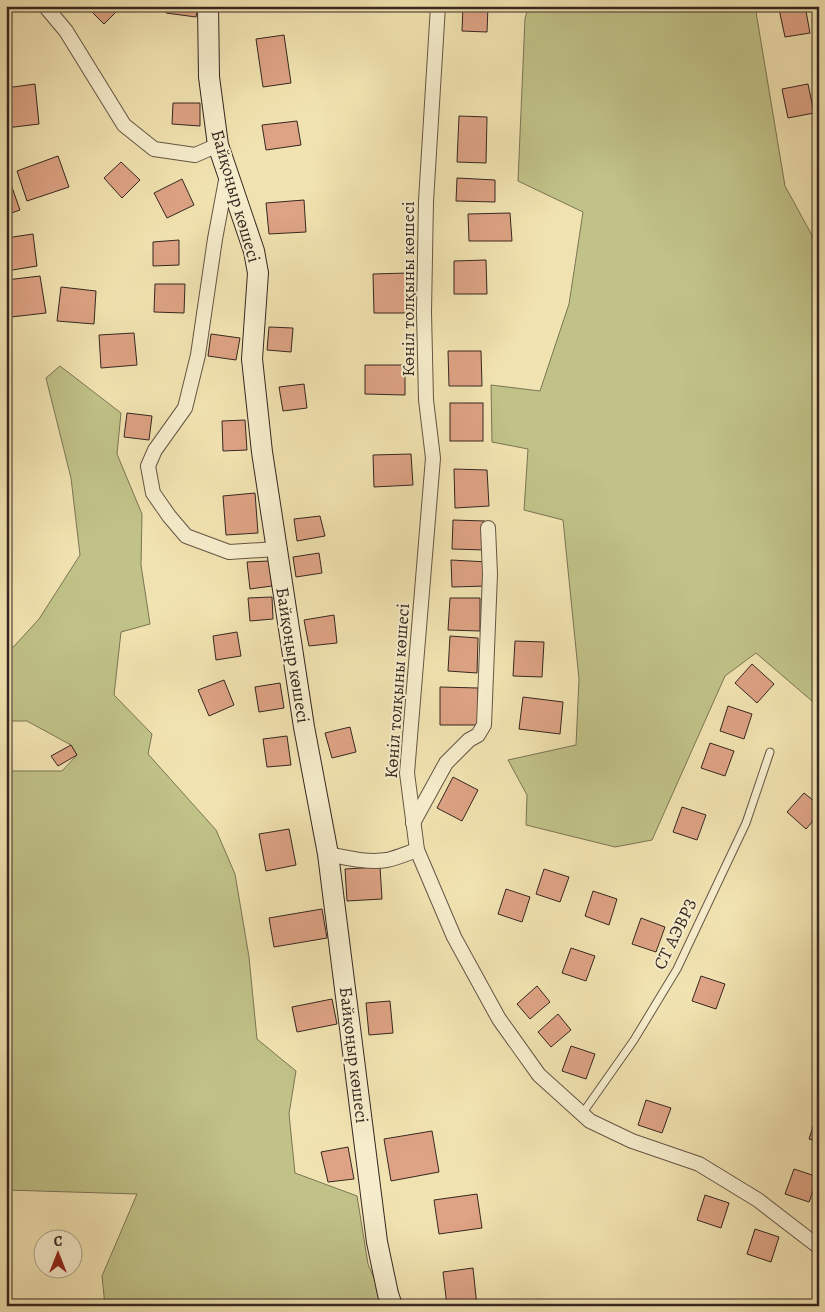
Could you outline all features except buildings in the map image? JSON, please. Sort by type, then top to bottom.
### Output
[{"type":"street","points":[[45,6],[66,31],[124,125],[154,149],[195,155],[218,145]]},
{"type":"street","name":"Байқоңыр көшесі","points":[[208,6],[209,77],[218,145],[254,251],[258,273],[252,359],[262,452],[304,727],[328,854],[377,1242],[392,1306]]},
{"type":"street","name":"Көніл толқыны көшесі","points":[[438,6],[426,201],[424,312],[426,400],[433,458],[407,773],[418,850],[454,937],[499,1019],[538,1075],[590,1122],[632,1141],[699,1164],[758,1200],[819,1248]]},
{"type":"street","points":[[227,174],[215,239],[198,355],[185,408],[155,450],[148,466],[153,493],[168,516],[186,536],[229,552],[277,550]]},
{"type":"street","points":[[413,823],[446,763],[468,740],[478,734],[484,725],[490,574],[488,528]]},
{"type":"street","points":[[328,854],[356,860],[372,861],[388,859],[418,850]]},
{"type":"lane","name":"СТ АЭВРЗ","points":[[582,1114],[634,1040],[677,969],[746,823],[770,752]]},
{"type":"green space","points":[[529,6],[755,6],[785,186],[819,248],[819,707],[756,653],[725,676],[652,840],[615,847],[526,825],[527,795],[508,760],[576,745],[579,679],[563,520],[524,510],[528,449],[492,442],[491,385],[540,391],[569,304],[583,212],[518,181],[525,18]]},
{"type":"green space","points":[[60,366],[121,413],[117,454],[142,514],[141,565],[150,624],[121,632],[114,695],[152,734],[148,754],[216,830],[235,874],[249,957],[257,1039],[296,1071],[289,1114],[295,1173],[357,1196],[368,1264],[386,1306],[105,1306],[102,1276],[137,1194],[6,1190],[6,771],[62,771],[77,755],[71,745],[27,721],[6,721],[6,655],[39,619],[80,555],[71,478],[46,378]]}]
